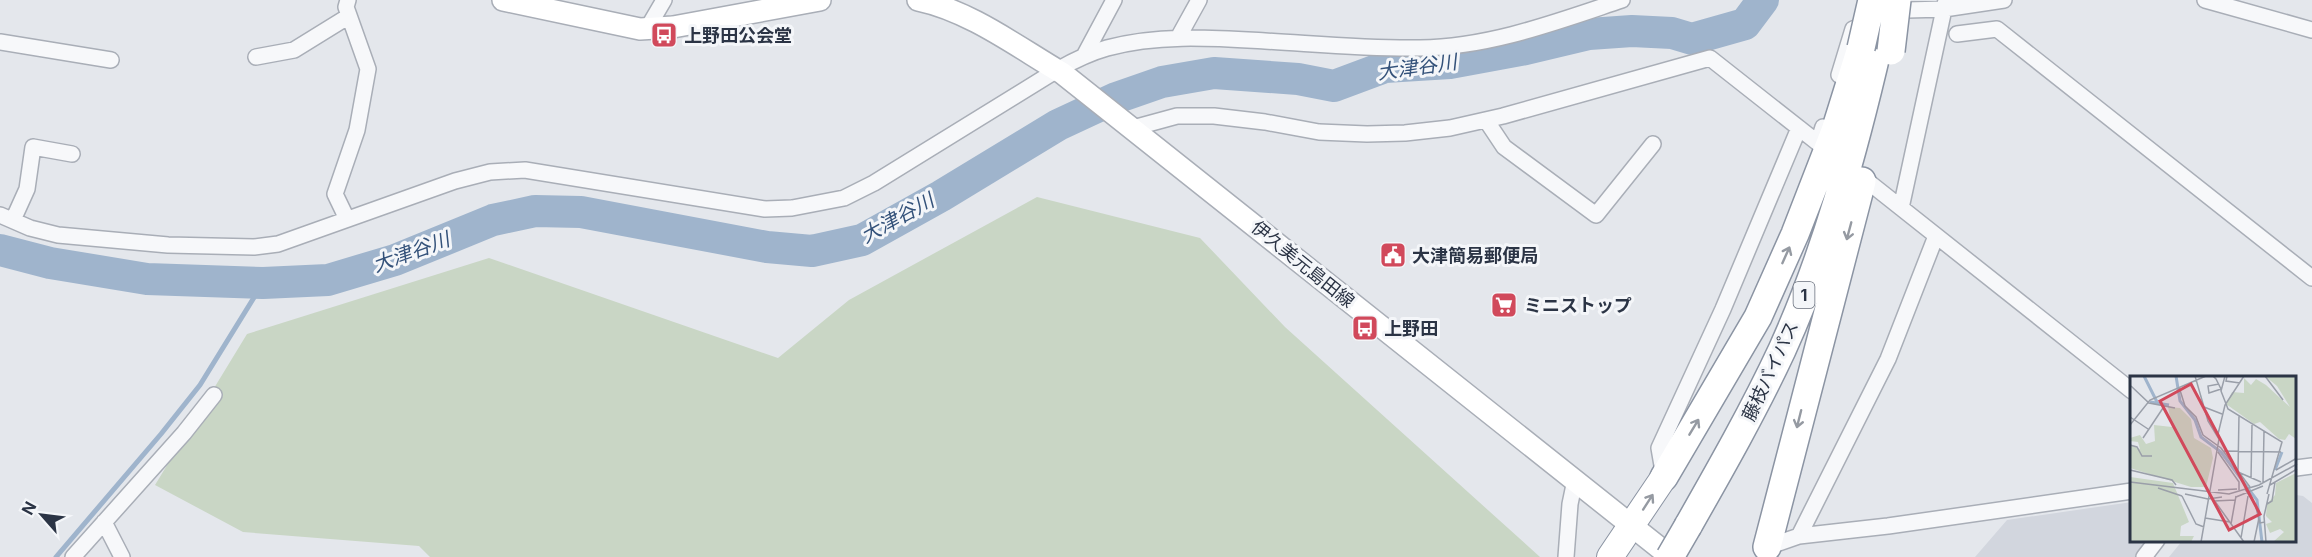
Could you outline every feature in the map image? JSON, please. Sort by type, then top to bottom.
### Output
[{"type":"highway","name":"1","points":[[1765,552],[1857,202],[1877,49],[1872,0]]},
{"type":"highway","name":"藤枝バイパス","points":[[1670,557],[1738,438],[1782,349],[1810,280],[1855,145],[1887,0]]},
{"type":"highway","name":"1","points":[[1610,557],[1664,477],[1758,317],[1795,234],[1835,131],[1877,49],[1897,0]]},
{"type":"main road","points":[[503,0],[640,29],[673,27],[820,0]]},
{"type":"main road","name":"伊久美元島田線","points":[[918,0],[935,4],[970,19],[1059,71],[1670,557]]},
{"type":"street","points":[[348,0],[346,7],[368,69],[357,130],[335,194],[348,219]]},
{"type":"street","points":[[647,28],[664,0]]},
{"type":"street","points":[[1084,56],[1114,0]]},
{"type":"street","points":[[1178,38],[1199,0]]},
{"type":"street","points":[[72,154],[33,147],[27,189],[6,218],[30,228],[58,235],[168,245],[254,247],[278,244],[455,181],[490,172],[525,170],[765,209],[792,208],[844,198],[874,183],[1084,56],[1109,48],[1178,38],[1222,38],[1364,48],[1421,48],[1456,45],[1518,34],[1622,0]]},
{"type":"street","points":[[1130,126],[1177,116],[1214,116],[1319,132],[1396,134],[1450,128],[1562,101],[1710,58],[1818,143],[1852,29],[1907,10],[1945,4],[2004,0]]},
{"type":"street","points":[[2205,0],[2312,30]]},
{"type":"street","points":[[1901,208],[1945,4]]},
{"type":"street","points":[[256,57],[294,51],[349,16]]},
{"type":"street","points":[[1957,34],[1997,29],[2312,278]]},
{"type":"street","points":[[0,42],[111,60]]},
{"type":"street","points":[[1486,120],[1504,147],[1596,215],[1653,144]]},
{"type":"street","points":[[1664,477],[1659,448],[1723,309],[1799,128]]},
{"type":"street","points":[[1871,184],[2130,389]]},
{"type":"street","points":[[1799,536],[1888,359],[1936,236]]},
{"type":"street","points":[[73,557],[184,433],[214,395]]},
{"type":"street","points":[[2297,468],[2312,466]]},
{"type":"street","points":[[1566,557],[1570,504],[1575,480]]},
{"type":"street","points":[[1765,552],[1799,536],[1888,526],[2130,491]]},
{"type":"street","points":[[104,522],[122,557]]},
{"type":"street","points":[[2144,557],[2155,542]]},
{"type":"shaded area","points":[[2297,495],[2303,496],[2312,503],[2312,557],[2169,557],[2181,542],[2297,542]]},
{"type":"shaded area","points":[[2130,502],[2130,542],[2147,542],[2136,557],[1975,557],[2007,520]]},
{"type":"green space","points":[[1037,197],[1200,238],[1285,327],[1540,557],[430,557],[419,546],[243,532],[155,485],[247,334],[489,258],[778,358],[849,300]]},
{"type":"waterway","name":"大津谷川","points":[[0,250],[50,263],[147,279],[263,283],[328,280],[395,260],[493,220],[535,211],[581,212],[767,247],[812,251],[862,240],[941,196],[1058,125],[1116,98],[1162,82],[1214,73],[1298,79],[1334,86],[1385,67],[1450,63],[1526,49],[1589,34],[1632,31],[1672,33],[1692,39],[1745,24],[1763,0]]},
{"type":"waterway","points":[[56,557],[200,385],[263,283]]},
{"type":"place","name":"上野田公会堂","points":[[664,35]]},
{"type":"place","name":"大津簡易郵便局","points":[[1393,255]]},
{"type":"place","name":"ミニストップ","points":[[1504,305]]},
{"type":"place","name":"上野田","points":[[1365,328]]}]
